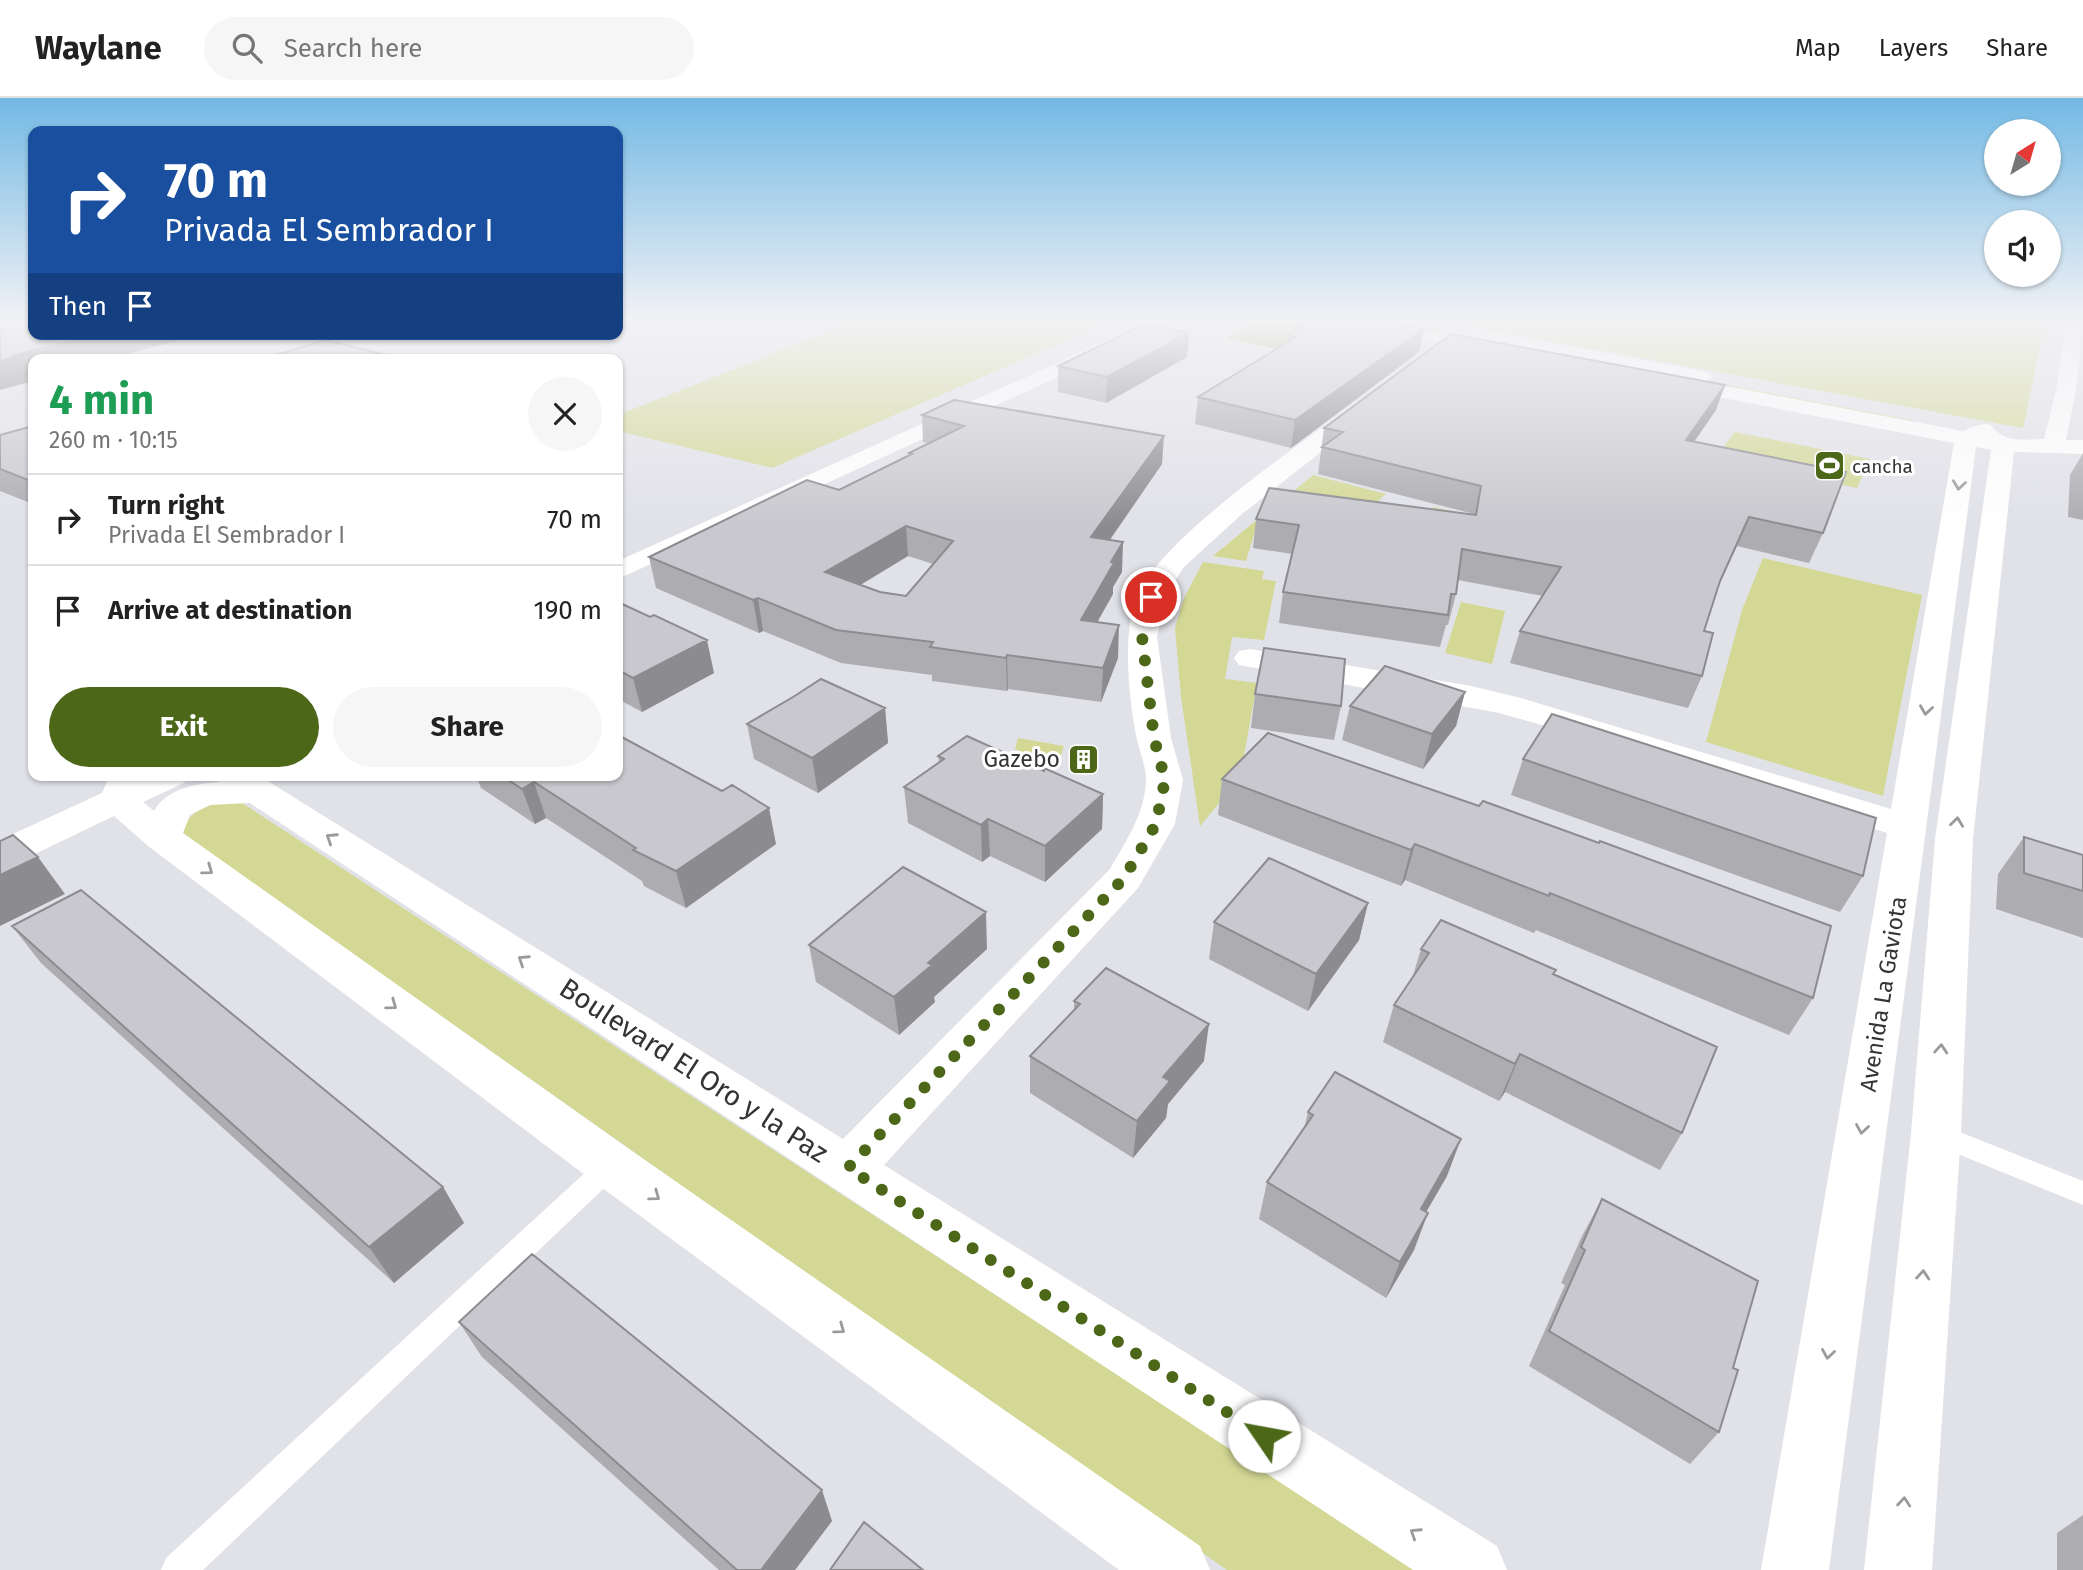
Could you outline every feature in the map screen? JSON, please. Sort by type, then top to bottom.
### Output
[{"type":"street","points":[[623,551],[987,389]]},
{"type":"street","points":[[623,568],[1016,389]]},
{"type":"street","points":[[1717,389],[1984,438],[2083,446]]},
{"type":"street","points":[[1739,389],[2083,459]]},
{"type":"street","points":[[2054,440],[2066,389]]},
{"type":"street","points":[[848,1168],[1124,878],[1156,824],[1165,780],[1154,738],[1142,636],[1151,597],[1172,563],[1233,509],[1386,391]]},
{"type":"street","points":[[1984,438],[2054,440],[2083,446]]},
{"type":"street","points":[[1898,1570],[1936,1133],[1954,839],[1984,438]]},
{"type":"street","name":"Avenida La Gaviota","points":[[1795,1570],[1909,827],[1984,438]]},
{"type":"street","points":[[1250,658],[1509,705],[1909,827]]},
{"type":"street","points":[[162,837],[174,808],[203,794],[233,790],[245,783]]},
{"type":"street","name":"Boulevard El Oro y la Paz","points":[[245,783],[1472,1570]]},
{"type":"street","points":[[0,828],[121,784]]},
{"type":"street","points":[[121,784],[162,837],[611,1165],[1176,1570]]},
{"type":"street","points":[[0,855],[121,784]]},
{"type":"lane","points":[[1936,1133],[2083,1193]]},
{"type":"lane","points":[[178,1570],[611,1165]]},
{"type":"green space","points":[[684,389],[955,389],[772,468],[623,432],[623,413]]},
{"type":"green space","points":[[1730,389],[1746,389],[1915,421],[1914,423]]},
{"type":"green space","points":[[1809,389],[2031,389],[2023,428]]},
{"type":"green space","points":[[1735,432],[1870,459],[1857,488],[1715,458]]},
{"type":"green space","points":[[1313,475],[1386,494],[1377,502],[1425,515],[1434,507],[1508,525],[1284,499]]},
{"type":"green space","points":[[1259,518],[1246,561],[1213,556]]},
{"type":"green space","points":[[1763,558],[1922,595],[1883,796],[1706,742],[1742,610]]},
{"type":"green space","points":[[1203,562],[1264,571],[1262,579],[1276,581],[1264,640],[1232,637],[1225,679],[1257,683],[1240,778],[1200,826],[1181,697],[1175,628],[1184,598]]},
{"type":"green space","points":[[1461,602],[1505,611],[1492,664],[1445,653]]},
{"type":"green space","points":[[1018,738],[1064,746],[1057,767],[1015,749]]},
{"type":"green space","points":[[239,801],[1417,1570],[1227,1570],[180,832],[197,811],[220,803]]},
{"type":"building","points":[[1212,389],[1339,389],[1295,420],[1198,397]]},
{"type":"building","points":[[1377,389],[1722,389],[1686,440],[1846,472],[1823,533],[1749,517],[1720,581],[1704,631],[1713,633],[1702,676],[1520,631],[1561,567],[1462,549],[1456,594],[1451,594],[1448,615],[1283,592],[1299,525],[1256,519],[1269,488],[1476,515],[1481,486],[1322,447],[1343,432],[1324,428]]},
{"type":"building","points":[[954,400],[1164,436],[1091,537],[1123,542],[1081,620],[1119,625],[1103,668],[1007,655],[1006,658],[930,647],[933,642],[836,630],[758,598],[753,600],[649,557],[807,480],[839,490],[964,426],[922,415]],"holes":[[[906,526],[953,541],[906,596],[880,592],[825,572]]]},
{"type":"building","points":[[28,427],[28,480],[0,469],[0,435]]},
{"type":"building","points":[[623,604],[650,617],[654,615],[707,640],[633,678],[623,673]]},
{"type":"building","points":[[1264,648],[1345,659],[1341,706],[1255,694]]},
{"type":"building","points":[[1385,666],[1465,692],[1432,734],[1350,706]]},
{"type":"building","points":[[821,679],[885,708],[812,758],[747,724],[793,697]]},
{"type":"building","points":[[1552,714],[1876,818],[1863,876],[1523,759]]},
{"type":"building","points":[[1268,733],[1479,806],[1483,801],[1599,843],[1600,841],[1831,926],[1813,998],[1550,893],[1549,896],[1415,844],[1411,850],[1222,779]]},
{"type":"building","points":[[967,736],[1103,794],[1045,846],[988,819],[981,825],[904,787],[944,759],[938,756]]},
{"type":"building","points":[[623,738],[722,791],[732,785],[769,808],[676,871],[633,850],[636,848],[534,782],[522,789],[510,781],[623,781]]},
{"type":"building","points":[[13,835],[38,857],[0,875],[0,841]]},
{"type":"building","points":[[2024,837],[2083,855],[2083,891],[2024,873]]},
{"type":"building","points":[[1269,858],[1368,903],[1316,974],[1214,922]]},
{"type":"building","points":[[903,867],[986,912],[928,963],[932,965],[894,997],[809,945]]},
{"type":"building","points":[[81,890],[443,1187],[369,1247],[12,926]]},
{"type":"building","points":[[1441,920],[1556,970],[1553,974],[1717,1047],[1682,1133],[1520,1054],[1515,1064],[1394,1005],[1429,953],[1421,949]]},
{"type":"building","points":[[1106,968],[1209,1024],[1163,1077],[1170,1081],[1137,1121],[1030,1056],[1080,1004],[1074,1001]]},
{"type":"building","points":[[1335,1072],[1461,1139],[1421,1209],[1428,1213],[1400,1262],[1267,1182],[1313,1115],[1308,1112]]},
{"type":"building","points":[[1602,1199],[1758,1281],[1733,1368],[1738,1370],[1719,1432],[1549,1331],[1585,1250],[1581,1247]]},
{"type":"building","points":[[532,1254],[822,1490],[761,1570],[737,1570],[459,1322]]},
{"type":"building","points":[[864,1522],[923,1570],[830,1570]]},
{"type":"place","name":"cancha","points":[[1829,466]]},
{"type":"place","name":"Gazebo","points":[[1083,759]]},
{"type":"route","points":[[1151,597],[1142,636],[1154,738],[1165,780],[1156,824],[1124,878],[848,1168],[1264,1436]]}]
